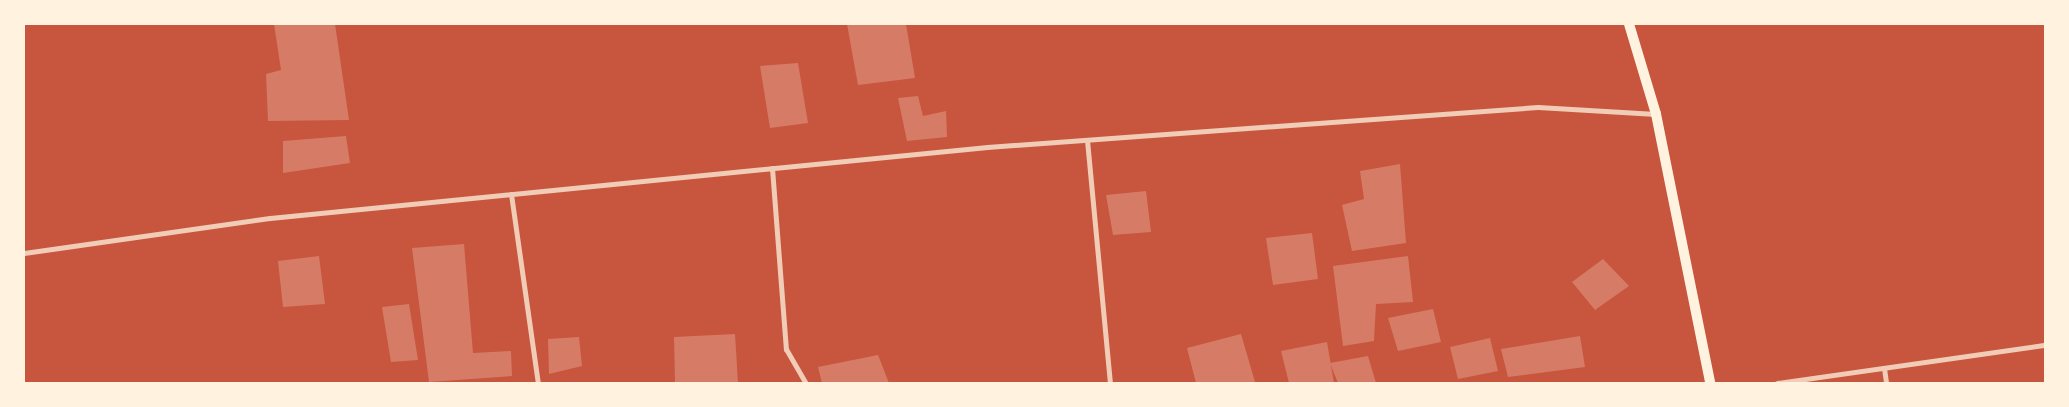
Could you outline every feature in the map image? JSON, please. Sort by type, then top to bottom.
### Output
[{"type":"main road","points":[[1629,24],[1656,114],[1710,383]]},
{"type":"street","points":[[24,253],[270,218],[772,168],[1088,140],[1538,107],[1656,114]]},
{"type":"street","points":[[1088,140],[1110,383]]},
{"type":"street","points":[[772,168],[786,349],[806,383]]},
{"type":"street","points":[[511,194],[538,383]]},
{"type":"street","points":[[1777,383],[2045,346]]},
{"type":"street","points":[[1884,368],[1886,383]]},
{"type":"building","points":[[274,24],[335,24],[349,120],[268,121],[266,74],[281,70]]},
{"type":"building","points":[[847,24],[906,24],[915,78],[858,85]]},
{"type":"building","points":[[798,63],[808,123],[770,128],[760,66]]},
{"type":"building","points":[[918,96],[923,116],[946,111],[947,137],[907,141],[898,98]]},
{"type":"building","points":[[346,136],[350,163],[283,173],[283,141]]},
{"type":"building","points":[[1400,164],[1406,243],[1352,251],[1342,205],[1364,199],[1360,171]]},
{"type":"building","points":[[1146,191],[1151,232],[1113,235],[1106,195]]},
{"type":"building","points":[[1312,233],[1318,279],[1273,285],[1266,238]]},
{"type":"building","points":[[464,244],[473,353],[511,351],[512,376],[429,382],[412,248]]},
{"type":"building","points":[[319,256],[325,304],[283,307],[278,261]]},
{"type":"building","points":[[1408,256],[1413,302],[1376,304],[1374,341],[1343,346],[1333,266]]},
{"type":"building","points":[[1603,259],[1629,286],[1595,310],[1572,282]]},
{"type":"building","points":[[409,304],[418,360],[391,362],[382,307]]},
{"type":"building","points":[[1433,309],[1441,342],[1398,351],[1388,318]]},
{"type":"building","points":[[735,334],[738,383],[675,383],[674,337]]},
{"type":"building","points":[[1241,334],[1255,382],[1196,383],[1187,348]]},
{"type":"building","points":[[1580,336],[1585,367],[1508,377],[1501,349]]},
{"type":"building","points":[[579,337],[582,366],[549,374],[548,339]]},
{"type":"building","points":[[1490,338],[1498,371],[1458,379],[1450,347]]},
{"type":"building","points":[[1327,342],[1334,383],[1289,383],[1281,351]]},
{"type":"building","points":[[878,355],[889,383],[822,383],[818,367]]},
{"type":"building","points":[[1368,356],[1376,383],[1338,383],[1330,363]]}]
